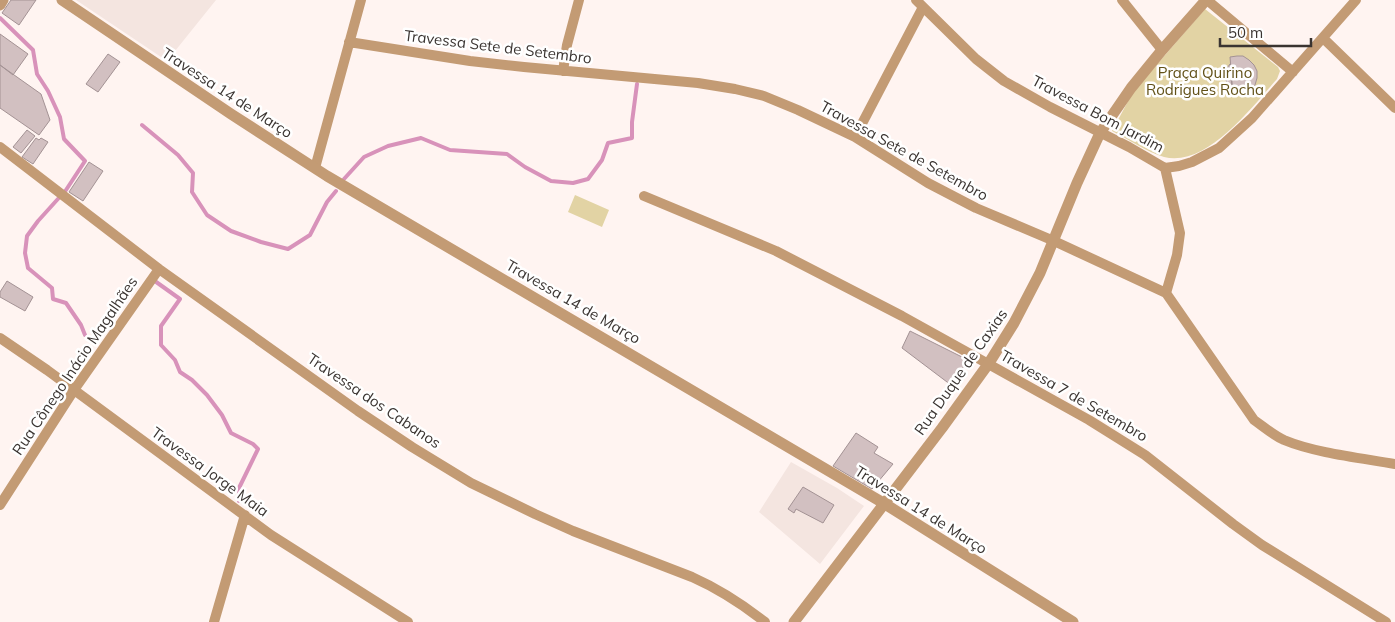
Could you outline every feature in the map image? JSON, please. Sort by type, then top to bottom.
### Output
[{"type":"street","points":[[0,5],[3,0]]},
{"type":"street","name":"Travessa 14 de Março","points":[[62,0],[314,168],[885,504],[1073,622]]},
{"type":"street","points":[[314,168],[361,0]]},
{"type":"street","points":[[562,71],[568,37],[579,0]]},
{"type":"street","points":[[1122,0],[1162,50]]},
{"type":"street","points":[[1207,0],[1292,72]]},
{"type":"street","name":"Rua Duque de Caxias","points":[[794,622],[885,504],[989,363],[1026,302],[1100,133],[1162,50],[1207,0]]},
{"type":"street","points":[[1165,168],[1192,162],[1220,148],[1252,118],[1356,0]]},
{"type":"street","points":[[856,138],[919,4]]},
{"type":"street","name":"Travessa Bom Jardim","points":[[919,4],[976,59],[1004,81],[1165,168],[1180,233],[1177,255],[1166,293]]},
{"type":"street","points":[[1323,38],[1395,108]]},
{"type":"street","name":"Travessa Sete de Setembro","points":[[349,42],[470,61],[698,83],[764,96],[856,138],[953,197],[998,219],[1054,241],[1166,293]]},
{"type":"street","name":"Travessa dos Cabanos","points":[[0,147],[159,269],[358,411],[412,447],[471,483],[534,514],[705,583],[730,596],[765,622]]},
{"type":"street","name":"Travessa 7 de Setembro","points":[[644,196],[776,251],[989,363],[1119,438],[1158,465],[1262,545],[1386,622]]},
{"type":"street","name":"Rua Cônego Inácio Magalhães","points":[[0,505],[74,390],[159,269]]},
{"type":"street","points":[[1166,293],[1254,420],[1283,439],[1312,449],[1395,464]]},
{"type":"street","name":"Travessa Jorge Maia","points":[[0,338],[47,370],[271,535],[408,622]]},
{"type":"street","points":[[214,622],[245,516]]},
{"type":"shaded area","points":[[76,0],[216,0],[167,61]]},
{"type":"shaded area","points":[[791,462],[864,506],[820,564],[759,512]]},
{"type":"green space","name":"Praça Quirino Rodrigues Rocha","points":[[1205,9],[1278,67],[1280,71],[1277,79],[1255,105],[1212,145],[1180,158],[1164,157],[1144,149],[1112,131],[1133,92]]},
{"type":"green space","points":[[575,195],[609,210],[602,227],[568,212]]},
{"type":"building","points":[[11,0],[36,0],[19,25],[2,13]]},
{"type":"building","points":[[0,34],[28,54],[13,75],[0,65]]},
{"type":"building","points":[[108,54],[120,62],[98,92],[86,84]]},
{"type":"building","points":[[1243,56],[1254,65],[1257,71],[1257,78],[1255,85],[1245,94],[1233,95],[1230,57]]},
{"type":"building","points":[[1230,64],[1232,88],[1228,86],[1225,77]]},
{"type":"building","points":[[0,65],[41,94],[50,120],[39,135],[0,108]]},
{"type":"building","points":[[27,130],[35,136],[21,153],[13,147]]},
{"type":"building","points":[[36,138],[39,140],[41,138],[48,142],[33,164],[22,157]]},
{"type":"building","points":[[89,162],[103,171],[83,201],[69,192]]},
{"type":"building","points":[[7,281],[33,297],[25,311],[0,297],[0,292]]},
{"type":"building","points":[[910,331],[968,360],[951,385],[902,348]]},
{"type":"building","points":[[856,433],[878,447],[874,453],[893,464],[872,489],[833,466]]},
{"type":"building","points":[[803,487],[834,505],[823,523],[796,509],[794,513],[788,509]]},
{"type":"waterway","points":[[0,18],[33,50],[37,74],[48,91],[60,117],[64,139],[85,161],[66,190],[27,236],[25,253],[28,268],[52,288],[53,299],[66,303],[81,325],[85,335]]},
{"type":"waterway","points":[[344,179],[364,157],[388,146],[421,138],[450,150],[507,154],[525,167],[551,181],[573,183],[588,179],[602,160],[608,143],[632,138],[637,84]]},
{"type":"waterway","points":[[142,125],[178,155],[193,173],[192,192],[207,215],[231,231],[261,242],[288,249],[310,235],[327,202],[336,191]]},
{"type":"waterway","points":[[152,279],[180,299],[161,326],[161,345],[175,360],[180,372],[192,380],[207,395],[222,415],[231,433],[253,444],[258,449],[239,488],[239,501]]}]
